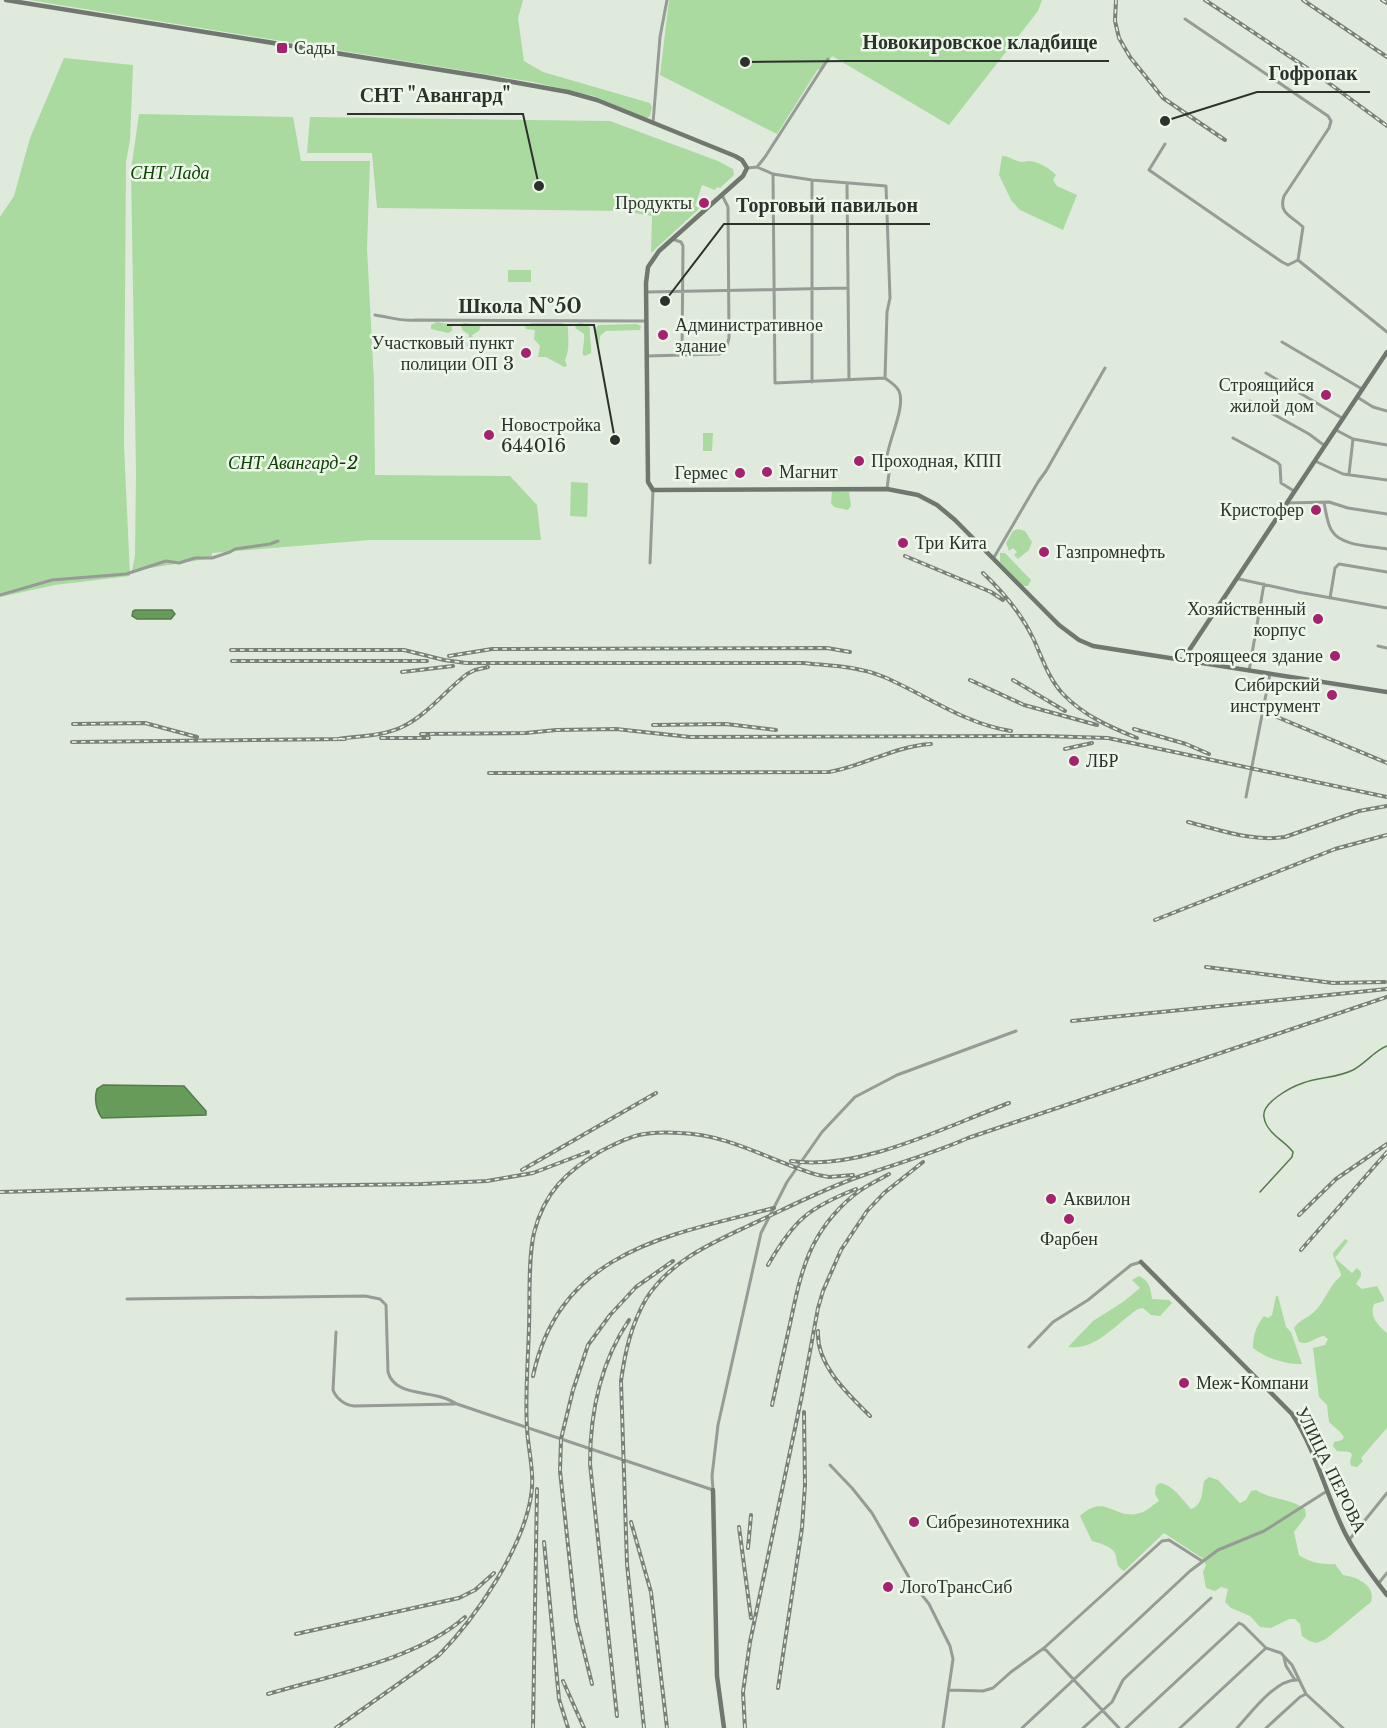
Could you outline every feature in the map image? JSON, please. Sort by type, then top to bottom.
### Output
[{"type":"street","points":[[6,0],[536,85],[597,100],[735,156],[742,160],[747,168]]},
{"type":"street","points":[[653,123],[658,54],[667,0]]},
{"type":"street","points":[[1185,19],[1328,116],[1331,121],[1329,128],[1284,196],[1282,203],[1283,211],[1303,227],[1298,260]]},
{"type":"street","points":[[757,167],[828,59]]},
{"type":"street","points":[[1165,144],[1149,170],[1282,262],[1288,265],[1298,260]]},
{"type":"street","points":[[747,168],[757,167],[773,174],[812,180],[886,186],[890,298],[886,312],[885,378]]},
{"type":"street","points":[[650,563],[652,490],[648,482],[646,356],[648,267],[652,259],[672,239],[743,176],[747,168]]},
{"type":"street","points":[[773,174],[775,383],[885,378],[898,389],[900,396],[896,427],[885,460],[885,468],[889,473],[887,489]]},
{"type":"street","points":[[812,180],[812,382]]},
{"type":"street","points":[[848,183],[849,380]]},
{"type":"street","points":[[646,356],[719,354],[727,348],[729,338],[728,207],[722,195]]},
{"type":"street","points":[[672,239],[681,242],[683,246],[682,355]]},
{"type":"street","points":[[1298,260],[1387,332]]},
{"type":"street","points":[[646,292],[847,288]]},
{"type":"street","points":[[375,315],[406,322],[416,320],[646,321]]},
{"type":"street","points":[[1282,342],[1362,389]]},
{"type":"street","points":[[1185,660],[1188,652],[1239,579],[1387,352]]},
{"type":"street","points":[[993,558],[1105,368]]},
{"type":"street","points":[[1266,374],[1343,418]]},
{"type":"street","points":[[1357,397],[1373,407],[1387,411]]},
{"type":"street","points":[[1250,401],[1309,434],[1325,446]]},
{"type":"street","points":[[1336,430],[1353,440],[1387,445]]},
{"type":"street","points":[[1233,438],[1277,462],[1280,465],[1281,483],[1295,492]]},
{"type":"street","points":[[1349,474],[1353,440]]},
{"type":"street","points":[[1315,461],[1343,474],[1387,480]]},
{"type":"street","points":[[652,490],[887,489],[918,495],[937,505],[1059,625],[1079,640],[1093,646],[1387,692]]},
{"type":"street","points":[[1288,503],[1329,502],[1348,508],[1387,514]]},
{"type":"street","points":[[1324,503],[1331,530],[1337,537],[1344,541],[1387,549]]},
{"type":"street","points":[[0,595],[52,580],[126,574],[166,561],[179,563],[195,558],[212,558],[235,549],[278,541]]},
{"type":"street","points":[[1330,598],[1335,568],[1339,564],[1387,572]]},
{"type":"street","points":[[1239,579],[1387,608]]},
{"type":"street","points":[[1249,671],[1264,584]]},
{"type":"street","points":[[1378,646],[1387,648]]},
{"type":"street","points":[[1246,797],[1270,674]]},
{"type":"street","points":[[724,1728],[717,1676],[712,1476],[718,1425],[761,1233],[767,1217],[787,1182],[822,1132],[855,1098],[897,1075],[1016,1030]]},
{"type":"street","points":[[1029,1347],[1053,1322],[1088,1300],[1131,1265],[1141,1262]]},
{"type":"street","name":"УЛИЦА ПЕРОВА","points":[[1141,1262],[1292,1414],[1349,1540],[1387,1595]]},
{"type":"street","points":[[127,1299],[304,1295],[365,1296],[380,1299],[386,1305],[387,1362],[393,1383],[406,1389],[444,1398],[713,1490]]},
{"type":"street","points":[[336,1332],[333,1389],[335,1395],[345,1403],[354,1406],[457,1404]]},
{"type":"street","points":[[830,1465],[872,1513],[911,1581],[929,1604],[952,1652],[943,1728]]},
{"type":"street","points":[[1022,1728],[1202,1561],[1218,1550],[1264,1531],[1327,1491]]},
{"type":"street","points":[[1349,1540],[1387,1493]]},
{"type":"street","points":[[949,1690],[961,1692],[989,1690],[1044,1648],[1162,1541],[1169,1540],[1202,1561]]},
{"type":"street","points":[[1378,1584],[1387,1573]]},
{"type":"street","points":[[1083,1728],[1104,1711],[1115,1698],[1119,1686],[1128,1675],[1211,1598]]},
{"type":"street","points":[[1126,1728],[1239,1623],[1266,1648],[1283,1656],[1296,1670],[1297,1680],[1306,1694],[1343,1728]]},
{"type":"street","points":[[1044,1648],[1119,1728]]},
{"type":"street","points":[[1180,1728],[1266,1648]]},
{"type":"street","points":[[1237,1728],[1278,1686],[1284,1682],[1297,1680]]},
{"type":"street","points":[[1266,1728],[1300,1696],[1306,1694]]},
{"type":"green space","points":[[29,0],[523,0],[518,18],[524,61],[543,72],[650,103],[652,107],[650,116],[646,119],[594,96],[533,82]]},
{"type":"green space","points":[[669,0],[1042,0],[1038,11],[949,125],[832,56],[822,71],[818,69],[777,134],[660,75]]},
{"type":"green space","points":[[64,58],[133,65],[130,140],[126,162],[124,445],[130,576],[55,585],[0,597],[0,217],[14,196],[30,138]]},
{"type":"green space","name":"СНТ Авангард-2","points":[[139,114],[293,117],[301,161],[370,161],[367,248],[374,382],[375,475],[510,476],[537,505],[541,540],[370,540],[212,553],[212,558],[132,571],[135,555],[136,471],[131,170]]},
{"type":"green space","points":[[310,117],[610,121],[718,161],[733,169],[734,175],[715,190],[702,185],[695,206],[700,208],[651,253],[652,216],[623,211],[377,208],[372,153],[307,153]]},
{"type":"green space","points":[[1002,156],[1044,166],[1056,175],[1053,180],[1057,186],[1077,195],[1063,230],[1020,210],[1011,200],[999,175]]},
{"type":"green space","points":[[508,270],[531,270],[531,282],[508,282]]},
{"type":"green space","points":[[437,322],[452,325],[452,331],[448,333],[431,329],[431,325]]},
{"type":"green space","points":[[464,323],[481,325],[479,331],[472,335],[475,343],[470,349],[467,346],[469,335],[463,331],[461,325]]},
{"type":"green space","points":[[531,323],[562,323],[568,327],[568,348],[565,360],[567,366],[564,367],[546,357],[538,357],[540,346],[534,339],[535,330],[525,327]]},
{"type":"green space","points":[[581,323],[590,328],[591,353],[585,356],[583,355],[584,334],[575,328]]},
{"type":"green space","points":[[637,324],[641,326],[640,330],[606,331],[600,336],[599,345],[596,344],[595,332],[598,325]]},
{"type":"green space","points":[[703,433],[713,433],[712,451],[703,451]]},
{"type":"green space","points":[[571,482],[588,483],[587,517],[570,516]]},
{"type":"green space","points":[[832,491],[849,492],[851,506],[848,510],[834,507],[831,503]]},
{"type":"green space","points":[[1018,529],[1025,531],[1032,542],[1029,550],[1018,559],[1014,555],[1017,552],[1013,548],[1009,551],[1006,543],[1013,531]]},
{"type":"green space","points":[[1000,553],[1005,553],[1031,580],[1028,586],[1023,586],[1000,562]]},
{"type":"green space","points":[[1345,1239],[1348,1241],[1335,1258],[1352,1273],[1357,1268],[1361,1272],[1356,1284],[1362,1289],[1377,1286],[1384,1301],[1374,1304],[1373,1313],[1378,1324],[1387,1333],[1387,1428],[1361,1458],[1363,1461],[1357,1467],[1351,1466],[1350,1452],[1337,1451],[1333,1446],[1334,1442],[1344,1437],[1329,1422],[1327,1405],[1319,1397],[1313,1348],[1325,1345],[1328,1339],[1324,1336],[1306,1343],[1299,1342],[1294,1328],[1318,1308],[1333,1284],[1341,1276],[1333,1253]]},
{"type":"green space","points":[[1139,1276],[1149,1285],[1152,1299],[1169,1300],[1172,1303],[1160,1316],[1151,1315],[1143,1308],[1138,1309],[1106,1335],[1088,1345],[1068,1347],[1093,1321],[1140,1288],[1132,1280]]},
{"type":"green space","points":[[1276,1296],[1278,1296],[1286,1327],[1291,1332],[1302,1364],[1276,1360],[1253,1348],[1257,1327],[1264,1316],[1268,1318],[1272,1315]]},
{"type":"green space","points":[[1209,1477],[1218,1480],[1240,1503],[1246,1500],[1251,1491],[1256,1490],[1305,1509],[1306,1516],[1294,1532],[1299,1555],[1307,1560],[1335,1564],[1343,1575],[1354,1578],[1368,1587],[1372,1596],[1371,1602],[1326,1639],[1317,1643],[1302,1636],[1300,1624],[1295,1619],[1289,1619],[1271,1628],[1260,1627],[1250,1616],[1231,1608],[1225,1602],[1228,1589],[1221,1587],[1215,1591],[1206,1588],[1203,1572],[1206,1565],[1202,1558],[1164,1533],[1124,1571],[1118,1565],[1111,1548],[1092,1541],[1080,1516],[1097,1506],[1125,1514],[1143,1512],[1159,1501],[1155,1494],[1156,1486],[1160,1483],[1173,1489],[1191,1509],[1200,1501],[1204,1481]]},
{"type":"shaded area","points":[[135,610],[172,610],[175,614],[171,619],[137,619],[132,616]]},
{"type":"shaded area","points":[[103,1085],[184,1086],[206,1111],[206,1115],[102,1118],[97,1108],[96,1097],[97,1089]]},
{"type":"waterway","points":[[1260,1192],[1292,1157],[1293,1152],[1265,1123],[1264,1112],[1267,1106],[1278,1096],[1298,1085],[1353,1070],[1387,1046]]},
{"type":"railway","points":[[1116,0],[1115,21],[1119,38],[1130,57],[1163,98],[1225,140]]},
{"type":"railway","points":[[1205,0],[1322,78],[1387,126]]},
{"type":"railway","points":[[1303,0],[1387,57]]},
{"type":"railway","points":[[1382,0],[1387,3]]},
{"type":"railway","points":[[905,556],[991,592],[1003,600]]},
{"type":"railway","points":[[983,573],[1023,620],[1049,674],[1063,694],[1089,715],[1137,738]]},
{"type":"railway","points":[[449,656],[492,649],[827,648],[850,652]]},
{"type":"railway","points":[[231,650],[404,650],[466,663],[803,663],[834,666],[874,673],[962,716],[1011,731]]},
{"type":"railway","points":[[232,661],[427,661]]},
{"type":"railway","points":[[402,672],[453,666]]},
{"type":"railway","points":[[338,739],[379,734],[402,727],[428,709],[467,674],[488,667]]},
{"type":"railway","points":[[970,680],[1024,705],[1097,725]]},
{"type":"railway","points":[[1013,680],[1065,711]]},
{"type":"railway","points":[[1277,717],[1387,763]]},
{"type":"railway","points":[[73,724],[145,723],[197,737]]},
{"type":"railway","points":[[653,725],[726,724],[776,730]]},
{"type":"railway","points":[[421,734],[616,729],[690,737],[1045,736],[1108,738],[1387,797]]},
{"type":"railway","points":[[1134,729],[1186,744],[1209,754]]},
{"type":"railway","points":[[381,738],[429,738]]},
{"type":"railway","points":[[72,742],[345,739]]},
{"type":"railway","points":[[1065,749],[1092,743]]},
{"type":"railway","points":[[489,773],[829,772],[905,748],[931,744]]},
{"type":"railway","points":[[1188,822],[1236,834],[1273,838],[1285,837],[1359,811],[1387,806]]},
{"type":"railway","points":[[1155,920],[1335,849],[1387,835]]},
{"type":"railway","points":[[1206,967],[1333,983],[1385,982]]},
{"type":"railway","points":[[1072,1021],[1387,989]]},
{"type":"railway","points":[[644,1728],[627,1564],[621,1381],[636,1319],[646,1299],[667,1274],[692,1255],[719,1240],[847,1181],[1387,997]]},
{"type":"railway","points":[[522,1170],[656,1093]]},
{"type":"railway","points":[[791,1161],[845,1160],[874,1153],[930,1135],[1009,1103]]},
{"type":"railway","points":[[336,1728],[439,1655],[482,1602],[496,1581],[518,1538],[526,1516],[532,1487],[526,1403],[532,1243],[538,1219],[558,1184],[578,1166],[601,1151],[634,1136],[659,1132],[715,1138],[818,1175],[829,1177],[853,1175]]},
{"type":"railway","points":[[1299,1215],[1336,1179],[1387,1144]]},
{"type":"railway","points":[[0,1192],[487,1181],[533,1173],[588,1152]]},
{"type":"railway","points":[[1301,1250],[1387,1152]]},
{"type":"railway","points":[[745,1728],[743,1692],[750,1642],[823,1291],[841,1250],[867,1211],[884,1193],[923,1162]]},
{"type":"railway","points":[[772,1405],[798,1287],[817,1238],[839,1209],[854,1195],[889,1174]]},
{"type":"railway","points":[[768,1265],[786,1237],[804,1217],[826,1203],[856,1189]]},
{"type":"railway","points":[[533,1376],[547,1334],[567,1300],[594,1275],[625,1255],[659,1240],[774,1208]]},
{"type":"railway","points":[[592,1684],[576,1619],[560,1471],[561,1439],[573,1390],[588,1345],[610,1315],[636,1287],[673,1261]]},
{"type":"railway","points":[[617,1716],[590,1464],[590,1445],[595,1407],[604,1371],[619,1336],[629,1320]]},
{"type":"railway","points":[[818,1331],[822,1356],[828,1367],[843,1388],[870,1416]]},
{"type":"railway","points":[[778,1688],[802,1528],[805,1485],[804,1412]]},
{"type":"railway","points":[[533,1728],[537,1489]]},
{"type":"railway","points":[[748,1548],[751,1515]]},
{"type":"railway","points":[[631,1522],[651,1592],[667,1728]]},
{"type":"railway","points":[[739,1527],[751,1618]]},
{"type":"railway","points":[[544,1542],[559,1699],[568,1728]]},
{"type":"railway","points":[[296,1634],[459,1598],[475,1590],[494,1573]]},
{"type":"railway","points":[[268,1694],[345,1673],[398,1655],[446,1632],[465,1617]]},
{"type":"railway","points":[[563,1681],[584,1728]]},
{"type":"place","name":"Сады","points":[[282,48]]},
{"type":"place","name":"Новокировское кладбище","points":[[745,62]]},
{"type":"place","name":"Гофропак","points":[[1165,121]]},
{"type":"place","name":"СНТ \"Авангард\"","points":[[539,186]]},
{"type":"place","name":"Продукты","points":[[704,203]]},
{"type":"place","name":"Торговый павильон","points":[[665,301]]},
{"type":"place","name":"Административное здание","points":[[663,335]]},
{"type":"place","name":"Участковый пункт полиции ОП 3","points":[[526,353]]},
{"type":"place","name":"Строящийся жилой дом","points":[[1326,395]]},
{"type":"place","name":"Новостройка 644016","points":[[489,435]]},
{"type":"place","name":"Школа №50","points":[[615,440]]},
{"type":"place","name":"Проходная, КПП","points":[[859,461]]},
{"type":"place","name":"Магнит","points":[[767,472]]},
{"type":"place","name":"Гермес","points":[[740,473]]},
{"type":"place","name":"Кристофер","points":[[1316,510]]},
{"type":"place","name":"Три Кита","points":[[903,543]]},
{"type":"place","name":"Газпромнефть","points":[[1044,552]]},
{"type":"place","name":"Хозяйственный корпус","points":[[1318,619]]},
{"type":"place","name":"Строящееся здание","points":[[1335,656]]},
{"type":"place","name":"Сибирский инструмент","points":[[1332,695]]},
{"type":"place","name":"ЛБР","points":[[1074,761]]},
{"type":"place","name":"Аквилон","points":[[1051,1199]]},
{"type":"place","name":"Фарбен","points":[[1069,1219]]},
{"type":"place","name":"Меж-Компани","points":[[1184,1383]]},
{"type":"place","name":"Сибрезинотехника","points":[[914,1522]]},
{"type":"place","name":"ЛогоТрансСиб","points":[[888,1587]]},
{"type":"park label","name":"СНТ Лада","points":[[170,173]]}]
